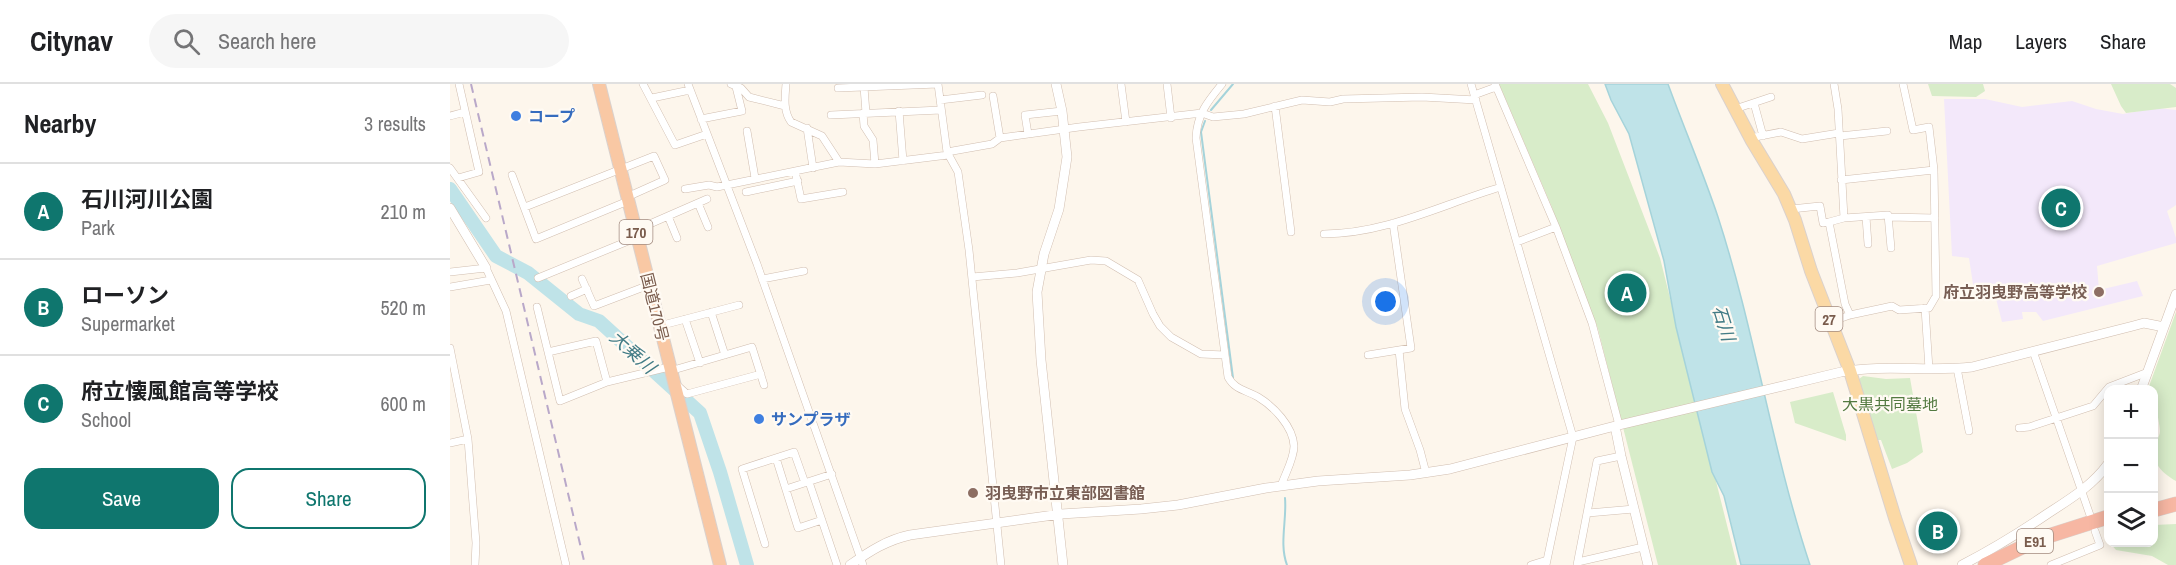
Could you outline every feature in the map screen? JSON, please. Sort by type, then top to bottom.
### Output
[{"type":"highway","name":"国道170号","points":[[599,84],[720,565]]},
{"type":"highway","points":[[2158,502],[2176,498]]},
{"type":"highway","points":[[2158,509],[2176,504]]},
{"type":"highway","name":"E91","points":[[1999,565],[2104,519]]},
{"type":"highway","name":"E91","points":[[1985,565],[2039,539],[2090,525],[2104,524]]},
{"type":"main road","name":"27","points":[[1722,84],[1735,109],[1756,137],[1791,209],[1911,565]]},
{"type":"street","points":[[458,178],[479,172],[459,84]]},
{"type":"street","points":[[643,84],[659,111],[659,117],[675,146],[707,134]]},
{"type":"street","points":[[786,84],[785,106],[788,119],[822,136],[839,162]]},
{"type":"street","points":[[838,88],[938,84],[948,153],[958,172],[972,277],[1001,565]]},
{"type":"street","points":[[1056,84],[1065,129],[1067,157],[1065,181],[1059,209],[1040,269],[1037,292],[1063,565]]},
{"type":"street","points":[[1121,84],[1125,122]]},
{"type":"street","points":[[1167,84],[1171,118]]},
{"type":"street","points":[[1222,84],[1206,102],[1196,138],[1228,376],[1237,388],[1272,408],[1285,423],[1292,436],[1294,446],[1281,486]]},
{"type":"street","points":[[1471,84],[1573,437],[1547,562],[1531,565]]},
{"type":"street","points":[[1834,84],[1840,135],[1844,218]]},
{"type":"street","points":[[1830,322],[1850,315],[1893,306],[1899,310],[1929,308],[1936,296],[1934,170],[1929,127],[1913,130],[1904,84]]},
{"type":"street","points":[[733,85],[741,88],[749,97],[785,106]]},
{"type":"street","points":[[701,119],[742,111],[733,85]]},
{"type":"street","points":[[685,189],[726,185],[839,162],[875,164],[903,161],[992,144],[1000,138],[1065,129],[1202,113],[1213,117],[1244,114],[1302,100],[1330,102],[1343,99],[1475,98],[1495,86],[1556,226],[1592,323],[1620,425],[1621,456],[1648,565]]},
{"type":"street","points":[[652,98],[689,87],[762,279],[862,561]]},
{"type":"street","points":[[864,87],[864,126],[873,140],[875,164]]},
{"type":"street","points":[[940,100],[982,95]]},
{"type":"street","points":[[993,96],[1000,138]]},
{"type":"street","points":[[1735,109],[1771,98]]},
{"type":"street","points":[[1754,103],[1756,137],[1781,132],[1802,139],[1887,131]]},
{"type":"street","points":[[1275,106],[1291,232]]},
{"type":"street","points":[[831,115],[941,110]]},
{"type":"street","points":[[899,111],[903,161]]},
{"type":"street","points":[[1028,134],[1025,115],[1062,111]]},
{"type":"street","points":[[450,116],[465,112]]},
{"type":"street","points":[[807,128],[813,168]]},
{"type":"street","points":[[747,131],[755,178]]},
{"type":"street","points":[[512,176],[536,238],[628,199],[665,180],[654,156],[525,207]]},
{"type":"street","points":[[450,168],[486,218]]},
{"type":"street","points":[[1841,180],[1934,170]]},
{"type":"street","points":[[795,171],[801,199],[843,192]]},
{"type":"street","points":[[746,192],[798,181]]},
{"type":"street","points":[[1324,234],[1348,234],[1393,223],[1501,187]]},
{"type":"street","points":[[538,278],[708,199]]},
{"type":"street","points":[[698,203],[708,227]]},
{"type":"street","points":[[1791,209],[1820,206],[1823,223],[1844,218],[1888,215],[1888,217],[1935,218]]},
{"type":"street","points":[[450,208],[486,268],[506,311],[566,565]]},
{"type":"street","points":[[668,216],[677,238]]},
{"type":"street","points":[[1866,217],[1868,244]]},
{"type":"street","points":[[1888,217],[1891,248]]},
{"type":"street","points":[[1829,222],[1845,304],[1850,315]]},
{"type":"street","points":[[1368,355],[1411,348],[1393,223]]},
{"type":"street","points":[[1517,242],[1556,226]]},
{"type":"street","points":[[972,277],[1091,260],[1106,261],[1138,280],[1157,320],[1171,337],[1201,354],[1225,355]]},
{"type":"street","points":[[450,272],[486,268]]},
{"type":"street","points":[[762,279],[804,271]]},
{"type":"street","points":[[582,279],[594,306],[649,285]]},
{"type":"street","points":[[450,287],[491,280]]},
{"type":"street","points":[[571,296],[587,288]]},
{"type":"street","points":[[2143,385],[2176,294]]},
{"type":"street","points":[[659,326],[739,305]]},
{"type":"street","points":[[537,307],[560,401],[607,382],[671,373],[752,347],[764,385]]},
{"type":"street","points":[[1925,308],[1929,369]]},
{"type":"street","points":[[711,312],[725,355]]},
{"type":"street","points":[[685,319],[699,363]]},
{"type":"street","points":[[850,565],[862,561],[874,548],[894,538],[1057,514],[1160,507],[1281,486],[1450,469],[1845,371],[1957,368],[2002,360],[2144,324],[2164,327]]},
{"type":"street","points":[[548,352],[596,341],[607,382]]},
{"type":"street","points":[[450,348],[468,439],[476,543],[475,565]]},
{"type":"street","points":[[1399,350],[1405,409],[1417,439],[1426,472]]},
{"type":"street","points":[[2033,351],[2081,491],[2090,525],[2100,545],[2051,565]]},
{"type":"street","points":[[1957,368],[1969,431]]},
{"type":"street","points":[[2019,428],[2093,406],[2109,387],[2148,372]]},
{"type":"street","points":[[671,373],[687,394],[761,374]]},
{"type":"street","points":[[450,443],[468,439]]},
{"type":"street","points":[[765,544],[742,469],[794,452],[822,520],[837,565]]},
{"type":"street","points":[[1621,456],[1597,461],[1577,563],[1643,547]]},
{"type":"street","points":[[776,458],[798,528],[822,520]]},
{"type":"street","points":[[1962,565],[2022,531],[2081,491],[2104,470]]},
{"type":"street","points":[[786,489],[832,474]]},
{"type":"street","points":[[1588,513],[1634,509]]},
{"type":"shaded area","points":[[1944,99],[1985,99],[2022,107],[2072,101],[2096,109],[2123,114],[2158,108],[2176,110],[2176,205],[2167,211],[2176,243],[2097,266],[2099,290],[2137,281],[2143,296],[2043,321],[2036,312],[2022,312],[2023,319],[2002,322],[1993,287],[1974,291],[1969,258],[1952,256]]},
{"type":"green space","points":[[1499,84],[1588,84],[1608,123],[1660,258],[1737,565],[1658,565],[1598,329],[1551,205]]},
{"type":"green space","points":[[1928,84],[1983,84],[1985,91],[1976,97],[1932,96]]},
{"type":"green space","points":[[2111,84],[2170,84],[2176,88],[2176,107],[2126,113]]},
{"type":"green space","points":[[2176,312],[2176,481],[2158,465],[2160,431],[2158,385],[2149,385]]},
{"type":"green space","name":"大黒共同墓地","points":[[1863,376],[1886,379],[1910,378],[1923,452],[1907,463],[1892,469],[1881,440],[1875,440],[1859,379]]},
{"type":"green space","points":[[1833,392],[1846,441],[1795,423],[1790,402]]},
{"type":"green space","points":[[2176,524],[2176,565],[2168,565],[2152,556],[2116,550],[2113,547],[2158,547],[2158,525]]},
{"type":"water","name":"石川","points":[[1605,84],[1668,84],[1712,200],[1731,260],[1785,479],[1810,565],[1741,565],[1724,496],[1712,472],[1676,327],[1664,261],[1629,134]]},
{"type":"waterway","points":[[1211,110],[1233,84]]},
{"type":"waterway","points":[[1205,121],[1201,132],[1233,378]]},
{"type":"waterway","name":"大乗川","points":[[450,189],[496,256],[528,273],[579,314],[599,321],[700,413],[747,565]]},
{"type":"waterway","points":[[1285,498],[1283,540],[1287,565]]},
{"type":"railway","points":[[471,84],[585,565]]},
{"type":"place","name":"コープ","points":[[516,116]]},
{"type":"place","name":"府立懐風館高等学校","points":[[2061,208]]},
{"type":"place","name":"府立羽曳野高等学校","points":[[2099,292]]},
{"type":"place","name":"石川河川公園","points":[[1627,293]]},
{"type":"place","name":"サンプラザ","points":[[759,419]]},
{"type":"place","name":"羽曳野市立東部図書館","points":[[973,493]]},
{"type":"place","name":"ローソン","points":[[1938,531]]}]
